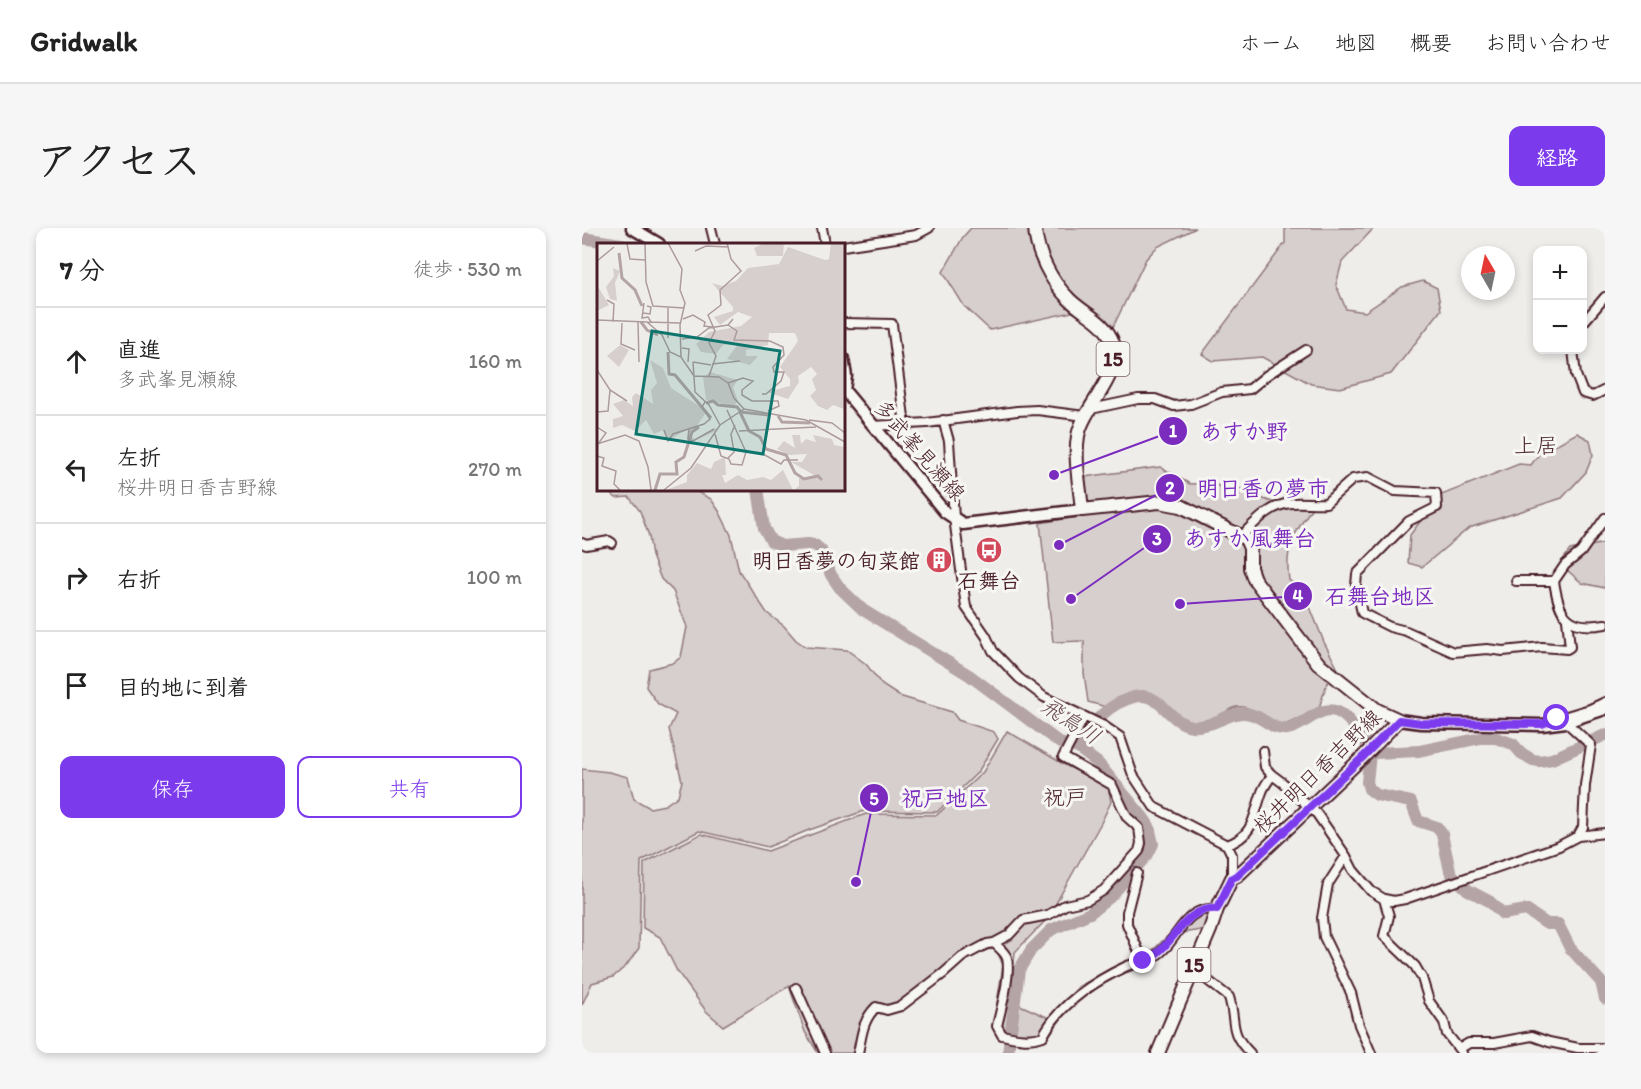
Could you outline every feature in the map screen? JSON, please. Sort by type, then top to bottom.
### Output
[{"type":"main road","points":[[632,228],[657,243]]},
{"type":"main road","name":"15","points":[[1035,228],[1039,249],[1053,277],[1068,298],[1098,320],[1113,344],[1111,372],[1088,412],[1078,435],[1082,510]]},
{"type":"main road","points":[[844,365],[846,376],[844,385]]},
{"type":"main road","name":"多武峯見瀬線","points":[[844,391],[945,512],[963,524],[1082,510]]},
{"type":"main road","points":[[1082,510],[1152,502],[1170,503],[1185,507],[1241,536]]},
{"type":"main road","name":"桜井明日香吉野線","points":[[1158,1053],[1232,878],[1237,876],[1310,808],[1399,720],[1377,710],[1322,666],[1307,651],[1254,579],[1250,568],[1250,548],[1246,539],[1241,536]]},
{"type":"main road","points":[[1399,720],[1421,723],[1542,724],[1566,722],[1605,709]]},
{"type":"street","points":[[711,228],[715,243]]},
{"type":"street","points":[[822,228],[825,243]]},
{"type":"street","points":[[844,246],[916,235],[929,228]]},
{"type":"street","points":[[1587,318],[1605,297]]},
{"type":"street","points":[[844,323],[892,324],[905,425]]},
{"type":"street","points":[[872,426],[905,425],[1037,410],[1088,412],[1138,399],[1155,399],[1174,406],[1191,404],[1222,392],[1250,389],[1306,350]]},
{"type":"street","points":[[1573,354],[1576,375],[1583,393],[1593,396],[1605,390]]},
{"type":"street","points":[[943,420],[949,441],[954,518],[966,607],[986,636],[993,651],[1019,678],[1044,697],[1104,726],[1120,737],[1133,775],[1154,807],[1227,845],[1232,855],[1232,878]]},
{"type":"street","points":[[1241,536],[1264,514],[1275,508],[1288,503],[1326,503],[1353,479],[1368,477],[1395,491],[1436,493],[1437,507],[1410,521],[1357,574],[1356,586],[1362,612],[1390,627],[1406,631],[1453,652],[1487,649],[1503,651],[1542,646],[1567,649],[1570,647],[1567,620],[1560,608],[1554,581],[1565,565],[1581,552],[1605,518]]},
{"type":"street","points":[[582,543],[586,545],[609,541],[612,543]]},
{"type":"street","points":[[1516,581],[1554,581]]},
{"type":"street","points":[[1567,620],[1585,626],[1605,624]]},
{"type":"street","points":[[1542,724],[1605,702]]},
{"type":"street","points":[[858,1053],[861,1030],[876,1007],[887,1010],[901,1006],[962,957],[1009,935],[1023,920],[1048,915],[1065,905],[1088,900],[1104,890],[1139,851],[1141,843],[1139,828],[1127,817],[1112,785],[1063,758],[1084,717]]},
{"type":"street","points":[[1566,722],[1591,745],[1585,785],[1584,827],[1578,836]]},
{"type":"street","points":[[1263,751],[1265,767],[1326,824],[1353,870],[1371,891],[1383,899],[1394,901],[1405,898],[1559,846],[1578,836],[1605,833]]},
{"type":"street","points":[[1227,845],[1240,840],[1248,832],[1257,812],[1263,789],[1272,775]]},
{"type":"street","points":[[1346,856],[1328,884],[1322,909],[1323,927],[1328,947],[1351,993],[1359,1025],[1371,1053]]},
{"type":"street","points":[[1137,873],[1127,912],[1127,924],[1143,961]]},
{"type":"street","points":[[1383,899],[1389,916],[1384,936],[1415,966],[1422,978],[1429,1001],[1444,1022],[1447,1034],[1460,1051],[1469,1043],[1494,1043],[1532,1036],[1578,1048],[1605,1048]]},
{"type":"street","points":[[994,943],[1006,955],[1007,960],[1006,980],[997,1026],[1002,1035],[1036,1039],[1043,1036],[1050,1022],[1086,988],[1131,965],[1154,957],[1193,914],[1207,909],[1217,909]]},
{"type":"street","points":[[1199,954],[1206,979],[1229,997],[1235,1035],[1250,1053]]},
{"type":"street","points":[[796,988],[825,1053]]},
{"type":"shaded area","points":[[971,228],[1196,228],[1157,247],[1146,259],[1113,327],[1081,310],[990,330],[964,306],[943,272],[963,237]]},
{"type":"shaded area","points":[[1285,228],[1374,228],[1342,262],[1336,285],[1346,309],[1365,312],[1402,287],[1423,281],[1437,288],[1441,310],[1391,374],[1340,388],[1311,384],[1262,357],[1213,361],[1202,354],[1285,243]]},
{"type":"shaded area","points":[[1577,433],[1590,440],[1593,455],[1586,472],[1562,498],[1469,528],[1422,567],[1408,563],[1410,535],[1439,496],[1519,464],[1531,465],[1539,454]]},
{"type":"shaded area","points":[[1160,467],[1190,484],[1213,483],[1222,488],[1245,489],[1252,495],[1278,504],[1313,506],[1292,540],[1288,568],[1289,580],[1304,592],[1324,642],[1339,671],[1327,683],[1319,708],[1294,721],[1278,726],[1257,712],[1244,707],[1233,708],[1207,722],[1196,724],[1186,721],[1157,698],[1142,692],[1126,695],[1106,707],[1088,702],[1084,673],[1084,641],[1053,642],[1040,523],[1085,515],[1084,477]]},
{"type":"shaded area","points":[[607,490],[694,490],[711,499],[731,535],[739,571],[767,613],[784,626],[796,640],[806,647],[847,650],[866,664],[882,685],[899,696],[952,712],[958,720],[994,732],[998,739],[978,772],[937,812],[864,811],[768,847],[699,831],[641,861],[639,948],[626,966],[613,977],[592,983],[582,1005],[582,769],[628,777],[634,799],[650,808],[665,805],[678,796],[682,781],[669,729],[676,714],[658,704],[646,687],[649,669],[673,663],[681,657],[687,627],[673,591],[661,579],[652,556],[649,536],[640,511],[629,497],[616,498]]},
{"type":"shaded area","points":[[1605,543],[1605,588],[1582,583],[1560,564],[1570,550]]},
{"type":"shaded area","points":[[1007,731],[1065,765],[1108,786],[1111,802],[1047,919],[1015,952],[1011,1001],[1049,1018],[1079,986],[1154,949],[1189,915],[1200,909],[1211,915],[1207,929],[1182,933],[1167,951],[1144,967],[1125,973],[1092,989],[1066,1012],[1046,1040],[1033,1042],[999,1039],[993,1028],[1003,965],[996,949],[984,950],[966,958],[898,1011],[876,1013],[868,1024],[861,1053],[818,1053],[805,1032],[789,986],[723,1026],[706,1011],[677,971],[660,937],[643,928],[644,863],[701,834],[768,851],[866,814],[937,815],[983,772]]},
{"type":"waterway","name":"飛鳥川","points":[[582,238],[614,243]]},
{"type":"waterway","name":"飛鳥川","points":[[758,490],[764,528],[771,541],[782,546],[815,545],[821,550],[831,575],[840,588],[863,610],[969,675],[1060,743],[1078,748],[1098,763],[1149,826],[1153,844],[1148,854],[1110,897],[1090,913],[1051,930],[1031,950],[1019,970],[1008,1053]]},
{"type":"waterway","points":[[1078,748],[1100,716],[1124,700],[1143,696],[1158,702],[1184,724],[1192,726],[1205,725],[1229,716],[1248,713],[1275,727],[1287,729],[1318,713],[1331,710],[1343,715],[1375,753],[1419,751],[1481,738],[1496,738],[1513,744],[1521,753],[1540,761],[1552,759],[1605,735]]},
{"type":"waterway","points":[[1367,746],[1370,754],[1367,782],[1369,789],[1377,795],[1411,802],[1418,821],[1437,827],[1442,834],[1450,871],[1468,890],[1489,901],[1503,914],[1526,910],[1547,924],[1558,924],[1570,948],[1601,982],[1605,999]]},
{"type":"place","name":"あすか野","points":[[1054,475]]},
{"type":"place","name":"明日香の夢市","points":[[1059,545]]},
{"type":"place","name":"石舞台","points":[[989,550]]},
{"type":"place","name":"明日香夢の旬菜館","points":[[939,560]]},
{"type":"place","name":"あすか風舞台","points":[[1071,599]]},
{"type":"place","name":"石舞台地区","points":[[1180,604]]},
{"type":"place","name":"祝戸地区","points":[[856,882]]},
{"type":"district","name":"上居","points":[[1536,445]]},
{"type":"district","name":"祝戸","points":[[1065,797]]},
{"type":"route","points":[[1143,961],[1154,957],[1163,949],[1193,914],[1207,909],[1217,909],[1232,878],[1237,876],[1310,808],[1399,720],[1421,723],[1542,724],[1557,718]]}]
